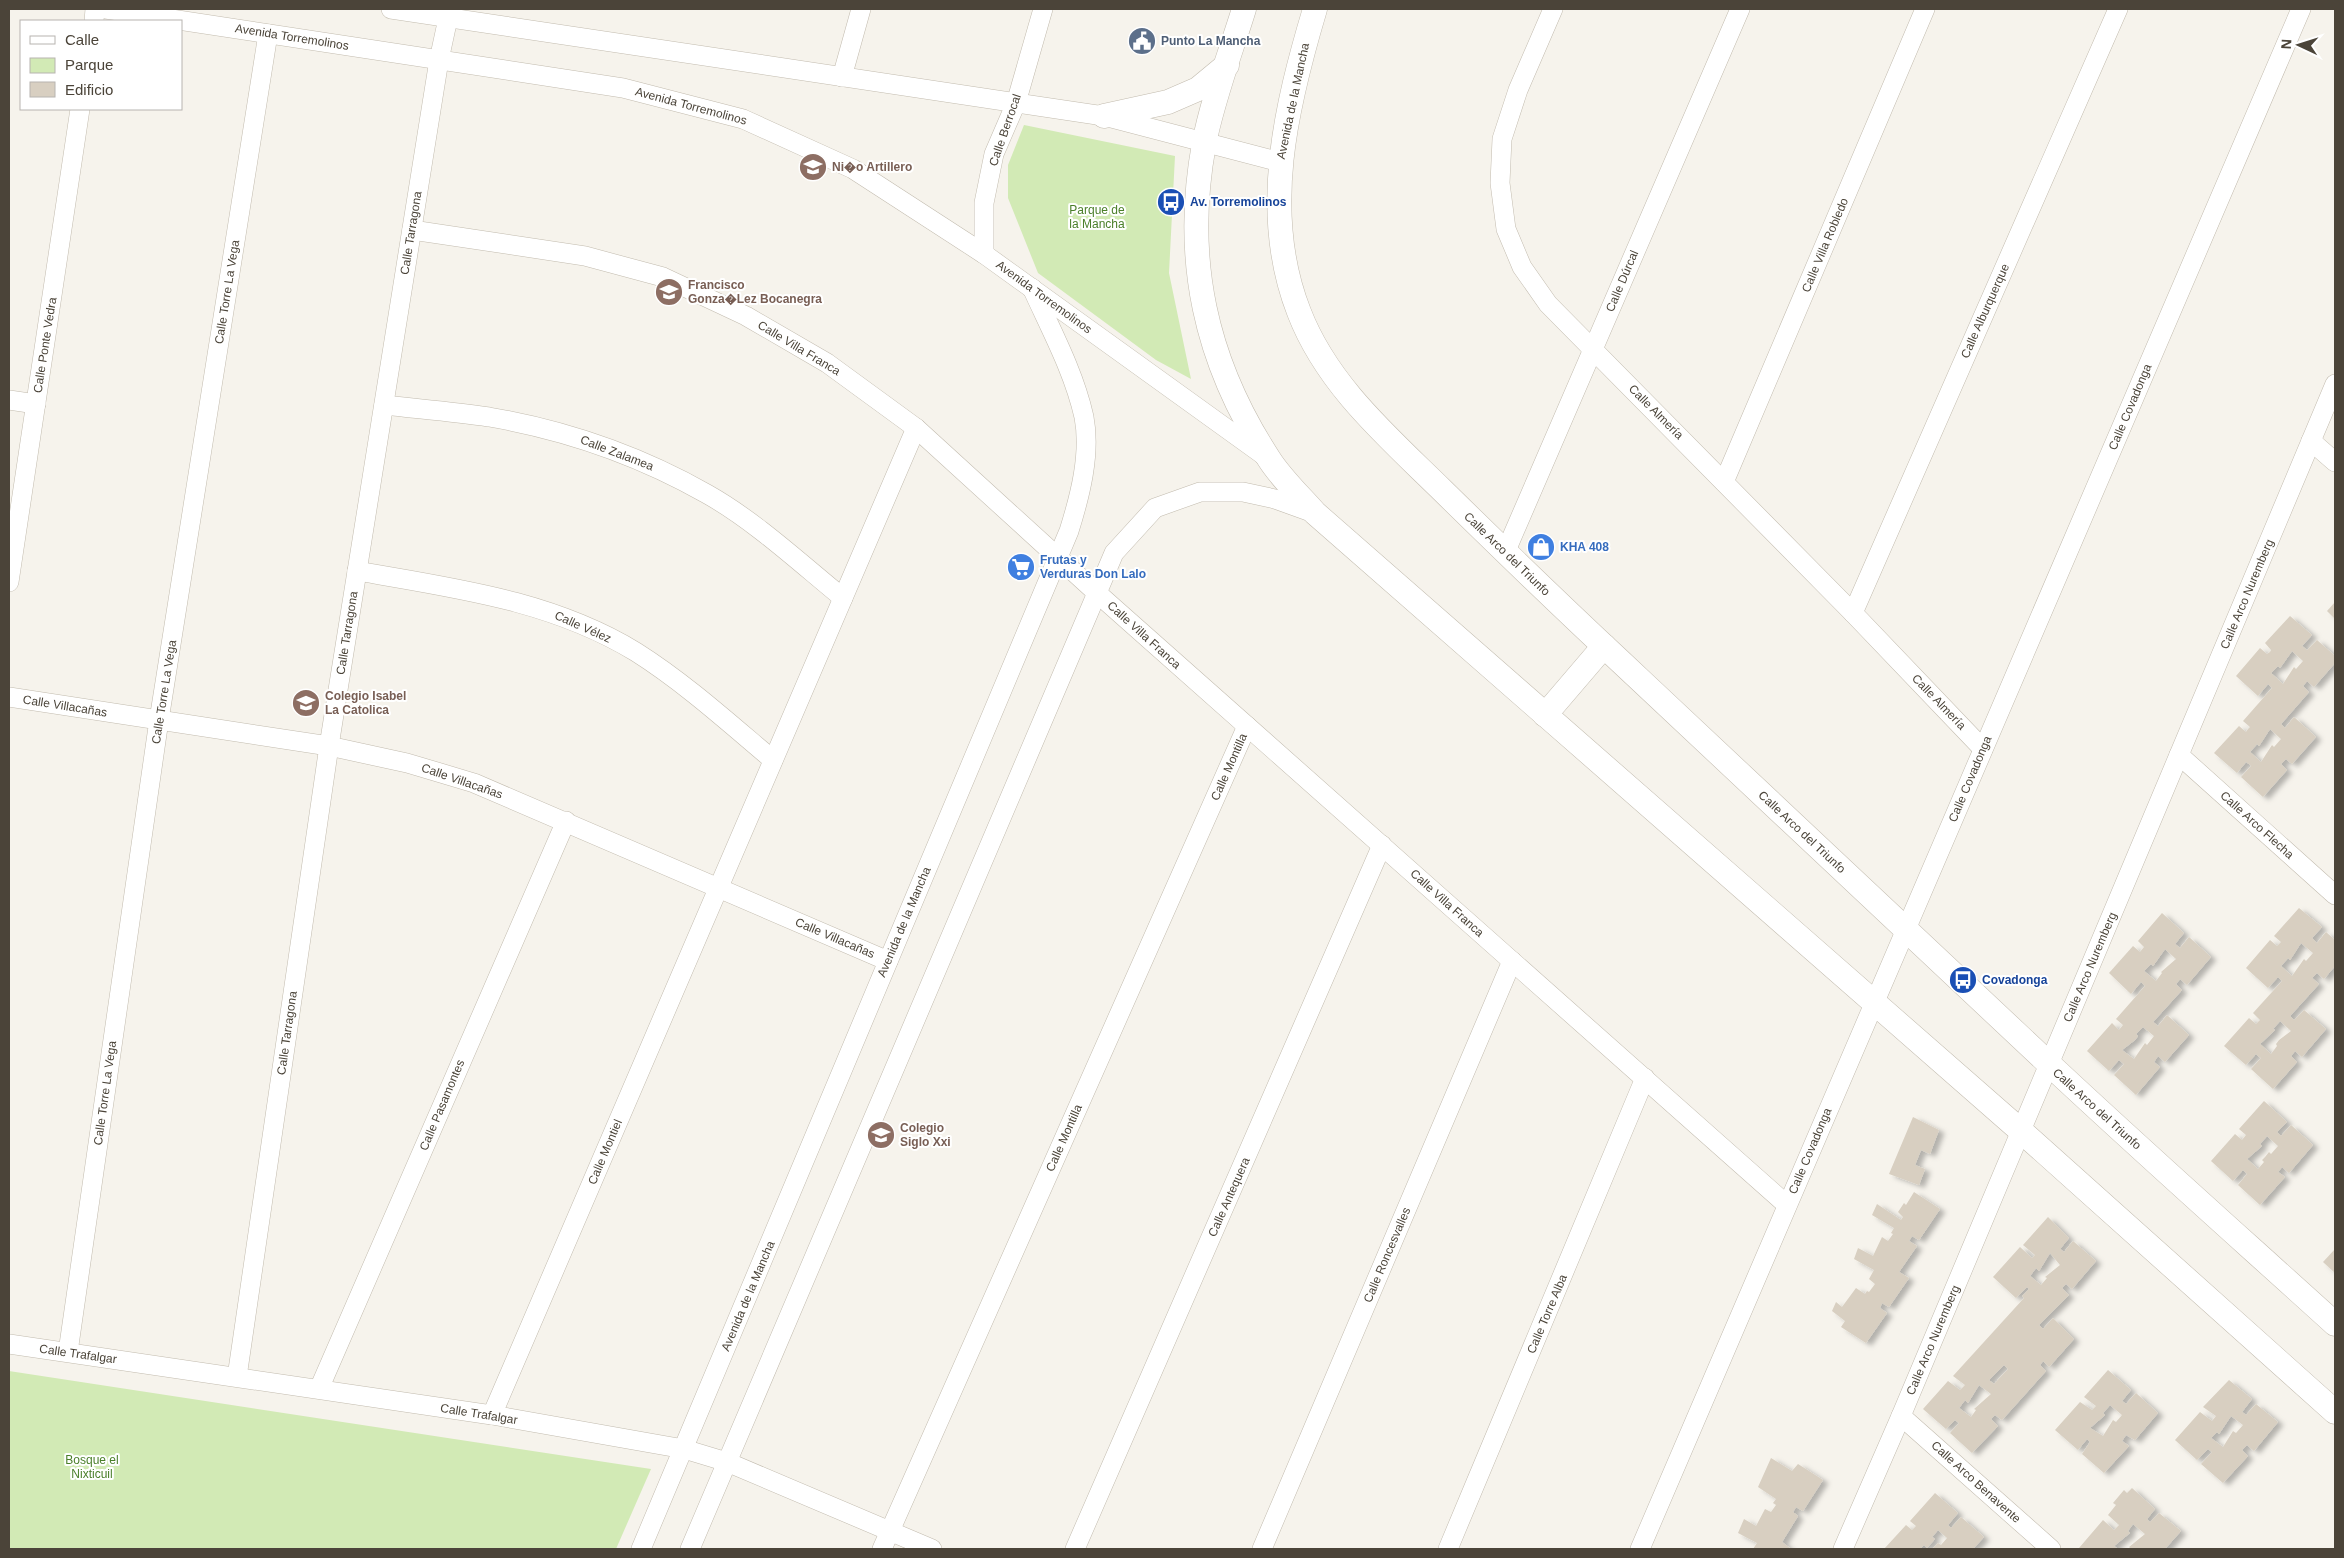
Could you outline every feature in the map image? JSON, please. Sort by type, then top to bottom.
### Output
[{"type":"street","name":"Avenida Torremolinos","points":[[106,9],[177,20]]},
{"type":"street","points":[[391,9],[449,13],[842,77],[1104,116],[1280,162]]},
{"type":"street","points":[[842,77],[861,9]]},
{"type":"street","name":"Calle Berrocal","points":[[984,254],[984,203],[994,154],[1016,103],[1043,9]]},
{"type":"street","points":[[1244,9],[1205,142],[1196,194],[1195,251],[1202,302],[1214,350],[1235,402],[1269,460],[1315,514],[2021,1131],[2334,1409]]},
{"type":"street","name":"Avenida de la Mancha","points":[[1299,312],[1285,269],[1279,221],[1280,162],[1298,66],[1315,9]]},
{"type":"street","name":"Calle Almería","points":[[1553,9],[1518,90],[1502,139],[1500,183],[1506,228],[1522,267],[1548,304],[1853,613],[1983,749]]},
{"type":"street","name":"Calle Dúrcal","points":[[1505,552],[1740,9]]},
{"type":"street","name":"Calle Villa Robledo","points":[[1724,482],[1926,9]]},
{"type":"street","name":"Calle Alburquerque","points":[[1853,613],[2118,9]]},
{"type":"street","name":"Calle Covadonga","points":[[1640,1549],[2301,9]]},
{"type":"street","name":"Calle Tarragona","points":[[237,1377],[329,746],[439,60],[449,13]]},
{"type":"street","name":"Avenida Torremolinos","points":[[182,21],[623,88],[743,119],[853,169],[984,254],[1269,460]]},
{"type":"street","name":"Calle Torre La Vega","points":[[68,1352],[159,720],[268,34]]},
{"type":"street","points":[[1104,116],[1168,102],[1198,89],[1227,65]]},
{"type":"street","name":"Calle Ponte Vedra","points":[[9,582],[80,110]]},
{"type":"street","name":"Calle Villa Franca","points":[[412,230],[585,256],[663,277],[746,316],[827,362],[916,428],[1097,593],[1787,1205]]},
{"type":"street","name":"Avenida de la Mancha","points":[[641,1549],[1058,557],[1078,501],[1085,460],[1084,419],[1074,382],[1032,288]]},
{"type":"street","name":"Calle Arco del Triunfo","points":[[1299,312],[1317,351],[1344,390],[1376,425],[1505,552],[2049,1065],[2335,1324]]},
{"type":"street","name":"Calle Arco Nuremberg","points":[[1843,1549],[1901,1416],[2335,384]]},
{"type":"street","points":[[9,400],[36,404]]},
{"type":"street","name":"Calle Zalamea","points":[[384,404],[490,418],[572,436],[645,462],[708,495],[771,539],[843,598]]},
{"type":"street","name":"Calle Montiel","points":[[492,1415],[916,428]]},
{"type":"street","points":[[2311,441],[2335,462]]},
{"type":"street","points":[[690,1549],[1114,552],[1155,508],[1200,492],[1243,492],[1276,499],[1315,514]]},
{"type":"street","name":"Calle Vélez","points":[[357,571],[473,591],[535,606],[584,625],[636,652],[688,689],[774,760]]},
{"type":"street","points":[[1545,715],[1604,646]]},
{"type":"street","name":"Calle Villacañas","points":[[9,697],[329,746],[407,763],[474,783],[888,961]]},
{"type":"street","name":"Calle Montilla","points":[[886,1541],[1247,726]]},
{"type":"street","name":"Calle Arco Flecha","points":[[2179,755],[2335,895]]},
{"type":"street","name":"Calle Pasamontes","points":[[319,1389],[566,821]]},
{"type":"street","name":"Calle Antequera","points":[[1075,1549],[1382,845]]},
{"type":"street","name":"Calle Roncesvalles","points":[[1262,1549],[1512,961]]},
{"type":"street","name":"Calle Torre Alba","points":[[1448,1549],[1645,1078]]},
{"type":"street","name":"Calle Trafalgar","points":[[9,1344],[492,1415],[684,1449],[727,1462],[886,1541],[932,1549]]},
{"type":"street","name":"Calle Arco Benavente","points":[[1901,1416],[2051,1549]]},
{"type":"green space","name":"Parque de la Mancha","points":[[1024,125],[1175,156],[1169,273],[1191,379],[1156,360],[1038,273],[1008,198],[1008,165]]},
{"type":"green space","name":"Bosque el Nixticuil","points":[[9,1371],[651,1469],[616,1549],[9,1549]]},
{"type":"building","points":[[2335,602],[2335,619],[2327,611]]},
{"type":"building","points":[[2290,616],[2312,635],[2302,646],[2307,650],[2317,640],[2335,656],[2335,663],[2314,687],[2307,681],[2303,686],[2309,692],[2281,724],[2285,728],[2294,717],[2316,737],[2292,764],[2286,759],[2281,764],[2287,770],[2263,797],[2241,777],[2251,766],[2249,764],[2246,762],[2237,773],[2214,753],[2239,726],[2246,732],[2250,727],[2243,721],[2272,688],[2268,684],[2258,696],[2236,676],[2260,648],[2267,654],[2270,652],[2271,650],[2265,643]],"holes":[[[2292,651],[2303,661],[2296,669],[2294,667],[2283,684],[2271,673],[2278,666],[2280,668]],[[2270,729],[2281,739],[2274,747],[2272,745],[2261,762],[2250,752],[2257,744],[2259,746]]]},
{"type":"building","points":[[2299,908],[2322,927],[2312,938],[2317,943],[2326,932],[2335,940],[2335,966],[2324,979],[2317,973],[2312,978],[2319,984],[2290,1016],[2294,1020],[2304,1010],[2326,1029],[2302,1057],[2295,1051],[2291,1056],[2297,1062],[2273,1089],[2251,1069],[2261,1058],[2256,1054],[2246,1065],[2224,1046],[2249,1018],[2256,1024],[2260,1020],[2253,1013],[2282,981],[2278,977],[2268,988],[2246,968],[2270,940],[2277,946],[2281,942],[2274,936]],"holes":[[[2301,943],[2313,953],[2306,961],[2304,959],[2292,976],[2281,966],[2288,958],[2290,960]],[[2280,1021],[2291,1031],[2279,1040],[2271,1054],[2260,1044],[2275,1030],[2273,1029]]]},
{"type":"building","points":[[2162,913],[2184,933],[2175,944],[2180,948],[2189,937],[2211,957],[2187,985],[2180,979],[2176,984],[2182,990],[2153,1022],[2158,1026],[2167,1015],[2189,1035],[2165,1062],[2158,1056],[2154,1062],[2160,1067],[2136,1095],[2114,1075],[2124,1064],[2119,1060],[2109,1071],[2087,1051],[2112,1023],[2119,1030],[2123,1025],[2116,1019],[2145,986],[2141,982],[2131,994],[2109,973],[2133,946],[2140,952],[2144,947],[2138,941]],"holes":[[[2165,949],[2176,959],[2161,972],[2156,981],[2144,971],[2151,964],[2153,966]],[[2143,1027],[2154,1036],[2147,1045],[2145,1043],[2134,1059],[2122,1050],[2135,1040],[2138,1036],[2136,1034]]]},
{"type":"building","points":[[2264,1101],[2287,1122],[2277,1132],[2281,1136],[2291,1125],[2313,1145],[2289,1173],[2282,1167],[2278,1172],[2285,1177],[2260,1205],[2238,1185],[2247,1174],[2243,1170],[2233,1181],[2211,1161],[2235,1134],[2242,1140],[2246,1135],[2239,1129]],"holes":[[[2267,1136],[2278,1146],[2262,1160],[2264,1162],[2258,1169],[2247,1159],[2262,1146],[2260,1144]]]},
{"type":"building","points":[[1913,1117],[1939,1130],[1930,1154],[1921,1150],[1915,1165],[1925,1169],[1919,1185],[1889,1174]]},
{"type":"building","points":[[1914,1192],[1940,1209],[1919,1240],[1912,1236],[1909,1241],[1917,1246],[1899,1272],[1909,1278],[1889,1307],[1882,1303],[1880,1308],[1887,1313],[1866,1343],[1841,1327],[1845,1321],[1832,1311],[1836,1302],[1842,1307],[1856,1288],[1865,1294],[1875,1284],[1869,1279],[1874,1270],[1854,1259],[1858,1248],[1873,1256],[1882,1237],[1888,1241],[1893,1234],[1891,1233],[1894,1228],[1872,1215],[1877,1204],[1901,1220],[1903,1217],[1898,1212],[1904,1203],[1906,1205]]},
{"type":"building","points":[[2048,1217],[2069,1238],[2060,1249],[2064,1252],[2073,1241],[2096,1261],[2072,1289],[2066,1284],[2062,1288],[2069,1295],[2039,1325],[2043,1329],[2053,1318],[2074,1339],[2049,1367],[2043,1361],[2040,1365],[2046,1371],[2002,1420],[1995,1415],[1991,1419],[1998,1426],[1972,1453],[1950,1433],[1959,1423],[1955,1420],[1946,1429],[1923,1409],[1948,1381],[1960,1390],[1965,1385],[1953,1376],[2024,1298],[2022,1296],[2029,1289],[2027,1287],[2016,1298],[1993,1277],[2020,1247],[2032,1258],[2035,1255],[2023,1245]],"holes":[[[2050,1253],[2060,1265],[2045,1277],[2047,1278],[2041,1285],[2030,1276],[2036,1268],[2039,1271]],[[2004,1365],[2008,1369],[1994,1384],[1989,1380]],[[1979,1385],[1991,1394],[1974,1409],[1976,1410],[1971,1417],[1959,1408],[1965,1400],[1968,1403]]]},
{"type":"building","points":[[2335,1249],[2335,1273],[2323,1262]]},
{"type":"building","points":[[2108,1370],[2131,1390],[2122,1401],[2126,1404],[2136,1393],[2158,1413],[2135,1440],[2126,1435],[2122,1441],[2129,1446],[2104,1473],[2082,1454],[2090,1442],[2087,1439],[2078,1450],[2055,1430],[2080,1402],[2092,1410],[2096,1406],[2084,1397]],"holes":[[[2110,1405],[2122,1415],[2116,1422],[2113,1420],[2103,1436],[2090,1428],[2105,1415],[2103,1413]]]},
{"type":"building","points":[[2229,1380],[2252,1399],[2242,1412],[2246,1415],[2256,1404],[2278,1422],[2254,1451],[2247,1445],[2242,1450],[2248,1456],[2223,1483],[2201,1464],[2212,1452],[2208,1449],[2197,1460],[2175,1440],[2200,1412],[2212,1421],[2216,1416],[2203,1407]],"holes":[[[2231,1416],[2243,1425],[2236,1433],[2233,1431],[2223,1447],[2211,1438],[2217,1432],[2219,1434]]]},
{"type":"building","points":[[1771,1458],[1792,1471],[1798,1464],[1823,1480],[1803,1511],[1796,1507],[1793,1512],[1798,1516],[1782,1542],[1791,1549],[1753,1549],[1757,1543],[1738,1533],[1744,1519],[1756,1526],[1765,1509],[1771,1512],[1776,1505],[1773,1503],[1776,1499],[1758,1487]]},
{"type":"building","points":[[2132,1488],[2155,1509],[2147,1519],[2150,1522],[2159,1513],[2181,1531],[2165,1549],[2131,1549],[2129,1547],[2145,1534],[2133,1524],[2128,1531],[2130,1533],[2114,1546],[2118,1549],[2080,1549],[2103,1520],[2114,1530],[2119,1525],[2108,1515],[2116,1505],[2113,1503],[2124,1490],[2127,1493]]},
{"type":"building","points":[[1935,1493],[1958,1513],[1948,1525],[1951,1528],[1961,1517],[1984,1537],[1973,1549],[1932,1549],[1938,1543],[1941,1545],[1947,1538],[1938,1530],[1932,1537],[1935,1539],[1927,1548],[1924,1545],[1920,1549],[1884,1549],[1906,1525],[1912,1530],[1916,1526],[1910,1521]]},
{"type":"place","name":"Punto La Mancha","points":[[1142,41]]},
{"type":"place","name":"Ni�o Artillero","points":[[813,167]]},
{"type":"place","name":"Av. Torremolinos","points":[[1171,202]]},
{"type":"place","name":"Francisco Gonza�Lez Bocanegra","points":[[669,292]]},
{"type":"place","name":"KHA 408","points":[[1541,547]]},
{"type":"place","name":"Frutas y Verduras Don Lalo","points":[[1021,567]]},
{"type":"place","name":"Colegio Isabel La Catolica","points":[[306,703]]},
{"type":"place","name":"Covadonga","points":[[1963,980]]},
{"type":"place","name":"Colegio Siglo Xxi","points":[[881,1135]]}]
